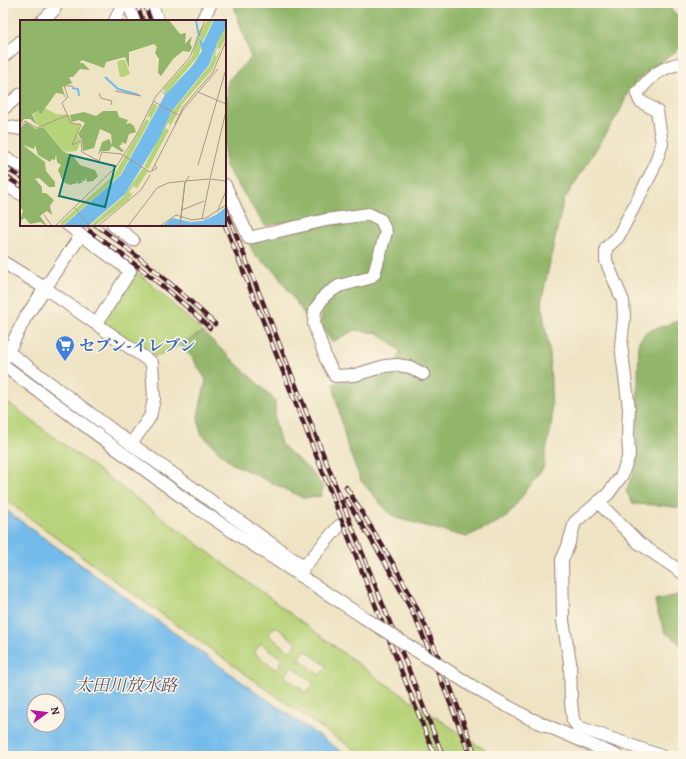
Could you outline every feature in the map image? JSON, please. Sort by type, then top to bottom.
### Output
[{"type":"street","points":[[43,20],[54,10],[57,3]]},
{"type":"street","points":[[115,20],[123,3]]},
{"type":"street","points":[[129,3],[136,20]]},
{"type":"street","points":[[151,3],[158,20]]},
{"type":"street","points":[[202,20],[211,3]]},
{"type":"street","points":[[3,57],[20,42]]},
{"type":"street","points":[[661,756],[578,727],[573,720],[570,662],[563,621],[562,560],[575,522],[608,494],[622,475],[630,455],[628,434],[629,409],[621,344],[624,317],[623,301],[606,261],[606,248],[618,237],[653,170],[662,144],[657,112],[640,101],[637,94],[643,86],[660,70],[670,65],[683,63]]},
{"type":"street","points":[[3,109],[20,95]]},
{"type":"street","points":[[3,126],[20,129]]},
{"type":"street","points":[[3,156],[20,165]]},
{"type":"street","points":[[3,184],[20,193]]},
{"type":"street","points":[[226,187],[249,238],[326,220],[369,214],[382,220],[386,232],[374,274],[369,278],[339,286],[325,295],[315,310],[314,324],[326,359],[336,376],[355,375],[386,366],[397,365],[410,366],[423,374]]},
{"type":"street","points":[[69,226],[130,271],[97,323]]},
{"type":"street","points":[[114,226],[133,240]]},
{"type":"street","points":[[81,235],[25,318],[4,353],[131,444],[363,617],[480,691],[529,718],[616,756]]},
{"type":"street","points":[[3,262],[97,323],[152,363],[154,399],[150,418],[131,444]]},
{"type":"street","points":[[3,364],[194,506],[302,572]]},
{"type":"street","points":[[598,502],[639,543],[683,573]]},
{"type":"street","points":[[302,572],[339,526]]},
{"type":"green space","points":[[233,3],[671,3],[672,12],[683,17],[683,46],[638,79],[628,92],[620,111],[563,202],[541,303],[550,354],[552,420],[543,468],[506,518],[466,537],[393,517],[361,481],[347,445],[333,384],[395,369],[400,351],[378,333],[355,330],[332,342],[320,325],[324,306],[342,290],[377,276],[382,219],[324,215],[265,226],[226,167],[226,112],[228,80],[251,58]]},
{"type":"green space","points":[[369,218],[379,223],[382,232],[371,270],[367,274],[321,291],[311,304],[307,318],[273,269],[255,256],[249,243],[324,224]]},
{"type":"green space","points":[[135,270],[203,332],[167,352],[152,357],[104,324],[103,319]]},
{"type":"green space","points":[[683,319],[683,508],[633,504],[626,491],[636,466],[639,341],[646,332]]},
{"type":"green space","points":[[203,332],[275,400],[275,421],[281,444],[314,474],[323,488],[321,496],[303,498],[231,463],[201,434],[198,417],[206,380],[192,357],[179,345]]},
{"type":"green space","points":[[3,399],[377,678],[494,756],[364,756],[307,718],[117,582],[3,498]],"holes":[[[275,626],[297,643],[290,652],[268,635]],[[261,643],[283,660],[276,670],[254,653]],[[305,650],[327,666],[320,675],[299,659]],[[292,666],[314,684],[306,693],[284,676]]]},
{"type":"green space","points":[[683,594],[683,646],[665,632],[655,600]]},
{"type":"water","name":"太田川放水路","points":[[3,508],[239,680],[348,756],[3,756]]},
{"type":"railway","points":[[136,3],[143,20]]},
{"type":"railway","points":[[144,3],[151,20]]},
{"type":"railway","points":[[3,167],[20,176]]},
{"type":"railway","points":[[3,175],[20,185]]},
{"type":"railway","points":[[226,210],[443,756]]},
{"type":"railway","points":[[82,226],[147,274],[210,328]]},
{"type":"railway","points":[[97,226],[127,248],[187,298],[215,324]]},
{"type":"railway","points":[[225,226],[435,756]]},
{"type":"railway","points":[[346,487],[385,550],[413,600],[436,651],[476,756]]},
{"type":"railway","points":[[346,499],[391,574],[416,620],[470,756]]},
{"type":"place","name":"セブン-イレブン","points":[[65,362]]}]
